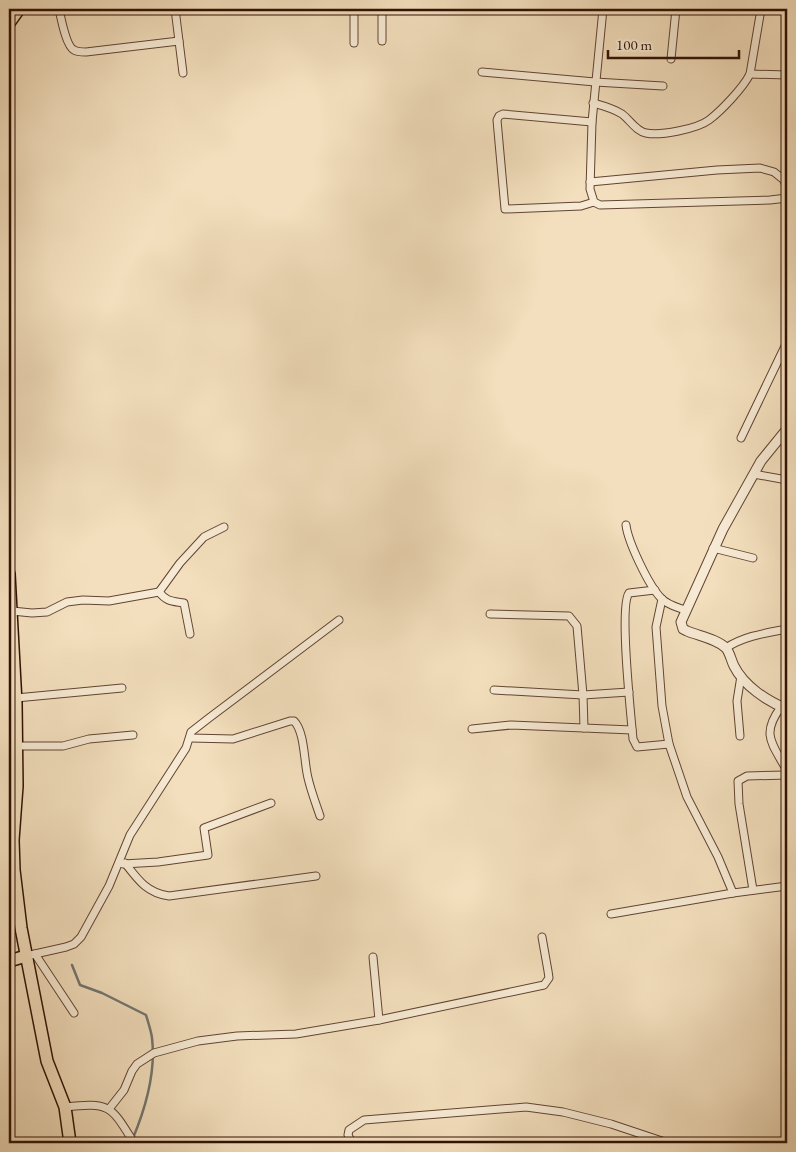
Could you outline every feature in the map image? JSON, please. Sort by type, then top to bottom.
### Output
[{"type":"main road","points":[[9,23],[19,9]]},
{"type":"main road","points":[[9,574],[12,611],[13,701],[17,786],[12,871],[31,955],[47,1061],[65,1107],[70,1143]]},
{"type":"main road","points":[[9,961],[31,955]]},
{"type":"street","points":[[59,9],[66,38],[71,49],[76,52],[179,40]]},
{"type":"street","points":[[175,9],[183,73]]},
{"type":"street","points":[[354,9],[354,43]]},
{"type":"street","points":[[382,9],[382,41]]},
{"type":"street","points":[[603,9],[592,122],[590,182],[591,196],[594,202],[600,205],[787,198]]},
{"type":"street","points":[[671,59],[676,9]]},
{"type":"street","points":[[593,103],[610,107],[624,116],[638,130],[645,133],[675,131],[709,121],[746,83],[750,74],[761,9]]},
{"type":"street","points":[[782,9],[787,10]]},
{"type":"street","points":[[482,72],[663,86]]},
{"type":"street","points":[[750,74],[787,75]]},
{"type":"street","points":[[592,122],[503,114],[497,120],[505,209],[581,206],[594,202]]},
{"type":"street","points":[[590,182],[717,170],[760,168],[774,172],[784,180],[787,189]]},
{"type":"street","points":[[741,438],[787,342]]},
{"type":"street","points":[[784,708],[773,704],[741,676],[726,648],[718,642],[684,629],[681,622],[713,548],[761,460],[787,428]]},
{"type":"street","points":[[754,474],[787,480]]},
{"type":"street","points":[[626,525],[631,545],[654,590],[667,603],[685,610]]},
{"type":"street","points":[[12,611],[47,612],[67,602],[83,600],[109,601],[159,592],[180,563],[197,544],[204,537],[224,526]]},
{"type":"street","points":[[713,548],[753,558]]},
{"type":"street","points":[[654,590],[629,593],[625,601],[625,634],[632,730],[633,739],[637,746],[669,744]]},
{"type":"street","points":[[159,592],[165,599],[171,602],[184,603],[190,634]]},
{"type":"street","points":[[662,599],[656,627],[662,706],[669,744],[686,798],[718,857],[733,893]]},
{"type":"street","points":[[490,614],[569,616],[577,626],[584,728]]},
{"type":"street","points":[[74,1013],[31,955],[74,944],[81,936],[122,864],[130,834],[164,784],[191,738],[192,732],[339,620]]},
{"type":"street","points":[[726,648],[736,641],[745,638],[787,628]]},
{"type":"street","points":[[740,736],[737,701],[741,676]]},
{"type":"street","points":[[13,701],[122,688]]},
{"type":"street","points":[[494,690],[583,695],[629,692]]},
{"type":"street","points":[[784,708],[772,718],[769,732],[771,741],[787,771]]},
{"type":"street","points":[[191,738],[233,739],[294,721],[299,730],[307,776],[320,816]]},
{"type":"street","points":[[472,729],[512,725],[632,730]]},
{"type":"street","points":[[16,746],[63,746],[89,738],[133,735]]},
{"type":"street","points":[[753,890],[739,804],[738,781],[747,776],[787,775]]},
{"type":"street","points":[[122,864],[158,862],[208,855],[204,828],[271,802]]},
{"type":"street","points":[[122,864],[149,890],[168,896],[316,876]]},
{"type":"street","points":[[610,914],[733,893],[787,886]]},
{"type":"street","points":[[109,1109],[124,1090],[136,1064],[151,1054],[198,1041],[237,1036],[296,1034],[378,1020],[544,985],[549,978],[542,937]]},
{"type":"street","points":[[373,956],[378,1020]]},
{"type":"street","points":[[65,1107],[91,1104],[105,1106],[117,1116],[133,1140]]},
{"type":"street","points":[[352,1143],[348,1135],[349,1130],[364,1120],[526,1107],[563,1112],[611,1124],[668,1143]]},
{"type":"waterway","points":[[72,965],[80,985],[102,993],[146,1015],[152,1038],[153,1064],[146,1102],[133,1138]]}]
